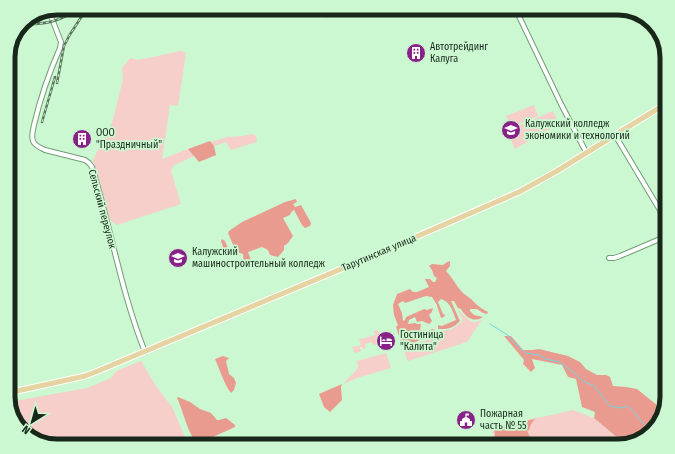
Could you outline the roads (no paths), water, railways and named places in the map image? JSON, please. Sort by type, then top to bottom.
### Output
[{"type":"main road","name":"Тарутинская улица","points":[[15,391],[85,376],[496,203],[557,171],[660,107]]},
{"type":"street","points":[[518,15],[586,152]]},
{"type":"street","name":"Сельский переулок","points":[[52,16],[61,42],[43,92],[33,140],[35,145],[45,150],[85,160],[92,167],[129,304],[145,352]]},
{"type":"street","points":[[615,134],[660,210]]},
{"type":"street","points":[[609,258],[614,258],[660,239]]},
{"type":"waterway","points":[[490,324],[509,336],[513,342],[526,353],[539,355],[546,359],[559,362],[583,381],[594,386],[610,406],[620,408],[627,406],[647,427]]},
{"type":"railway","points":[[32,24],[45,23],[68,15]]},
{"type":"railway","points":[[57,83],[64,46],[82,15]]},
{"type":"railway","points":[[42,122],[55,77]]},
{"type":"place","name":"Автотрейдинг Калуга","points":[[416,53]]},
{"type":"place","name":"Калужский колледж экономики и технологий","points":[[511,130]]},
{"type":"place","name":"ООО \"Праздничный\"","points":[[82,139]]},
{"type":"place","name":"Калужский машиностроительный колледж","points":[[178,258]]},
{"type":"place","name":"Гостиница \"Калита\"","points":[[386,341]]},
{"type":"place","name":"Пожарная часть № 55","points":[[466,420]]}]
